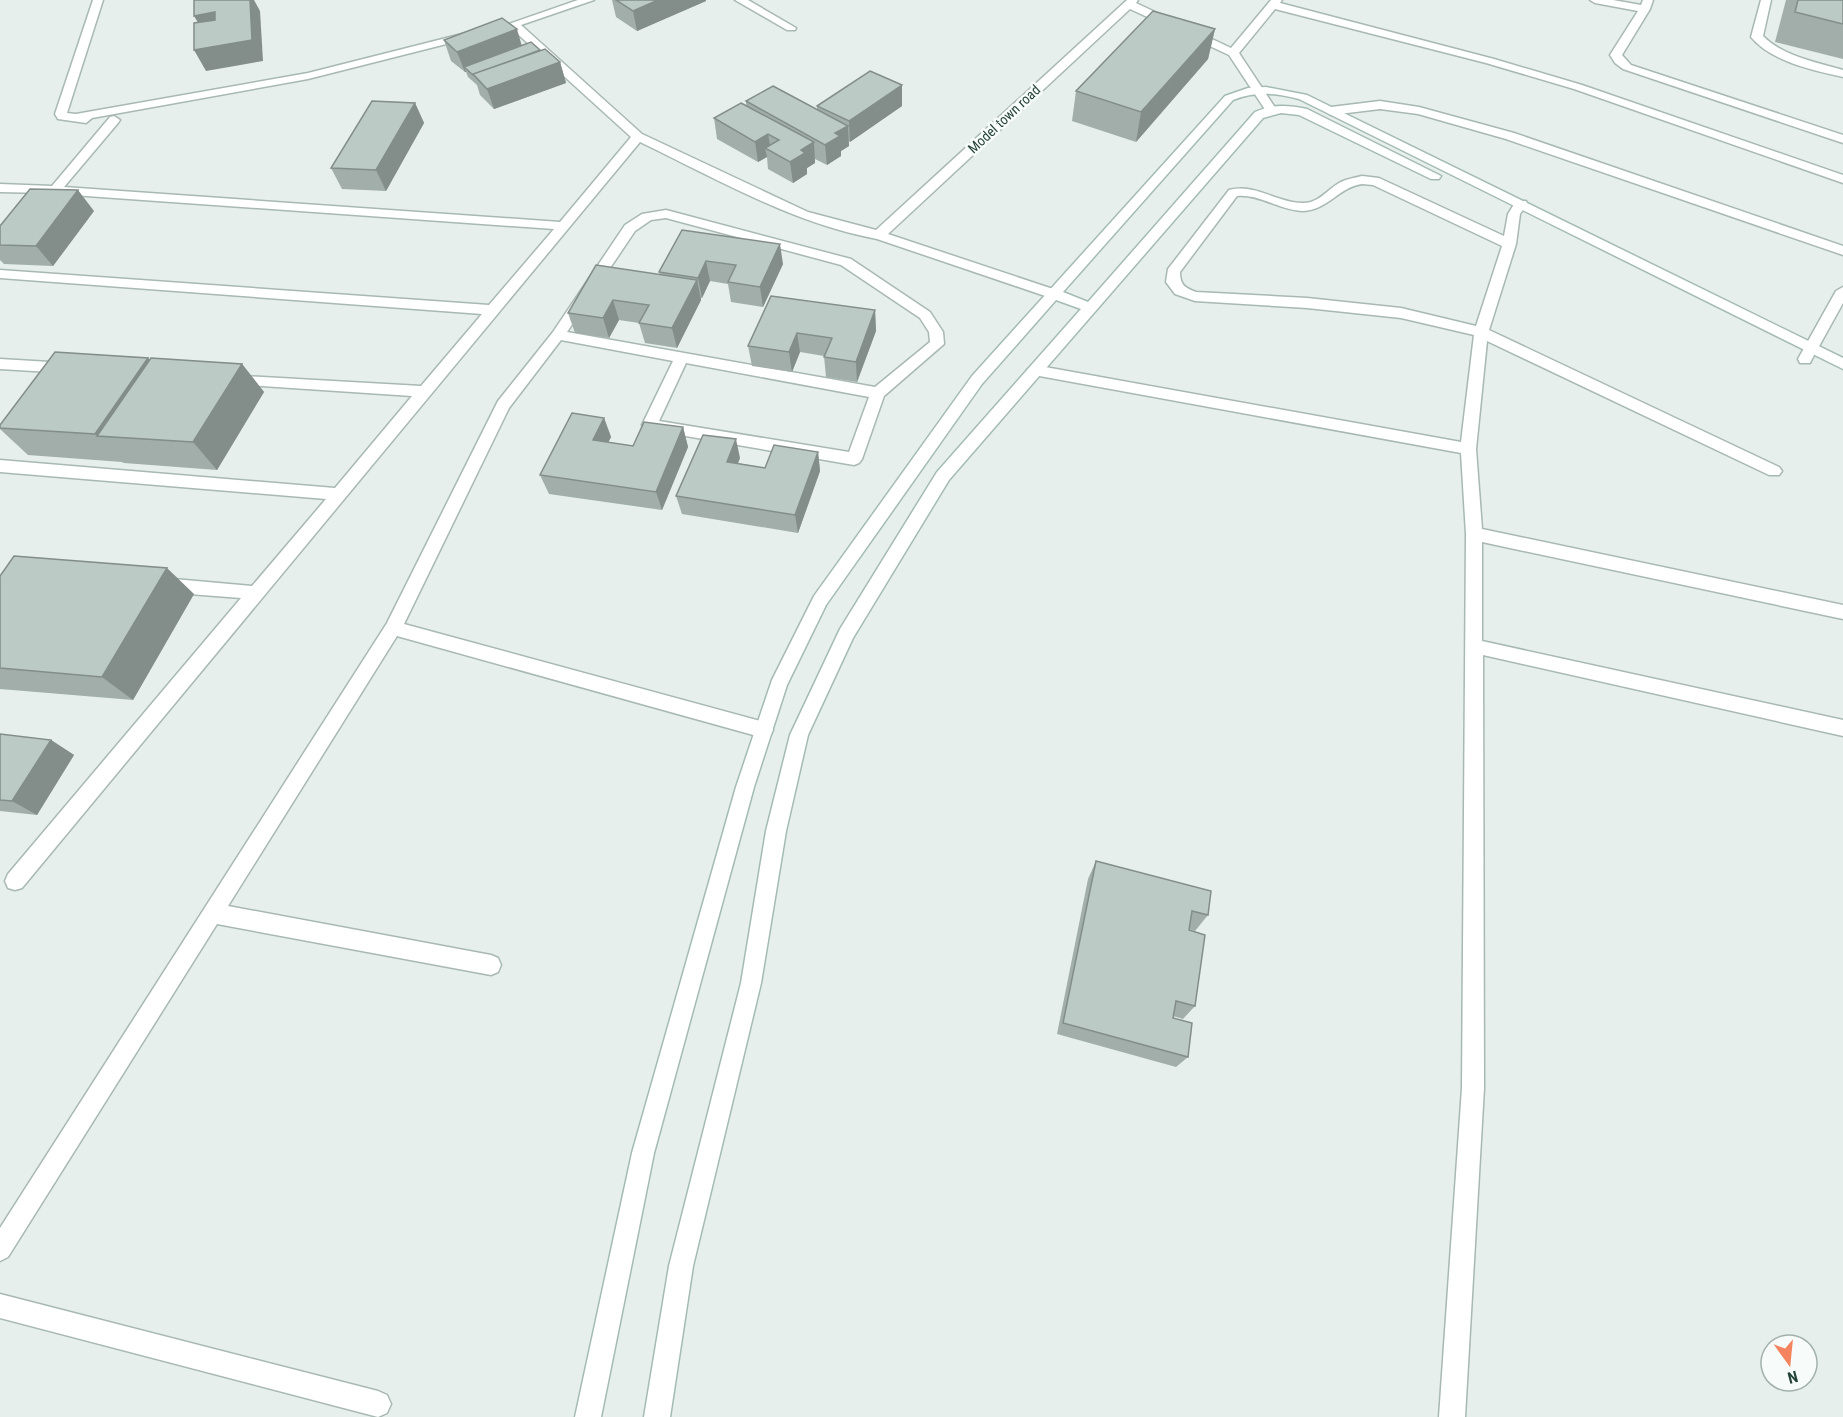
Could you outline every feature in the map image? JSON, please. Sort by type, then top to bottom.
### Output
[{"type":"street","points":[[41,206],[114,120],[62,116],[98,0]]},
{"type":"street","points":[[74,118],[308,76],[514,25],[589,0]]},
{"type":"street","points":[[740,0],[791,28]]},
{"type":"street","points":[[1595,0],[1647,5],[1617,55],[1619,61],[1627,67],[1843,140]]},
{"type":"street","points":[[1766,0],[1757,37],[1763,45],[1774,51],[1843,74]]},
{"type":"street","points":[[1131,2],[1233,53],[1270,109]]},
{"type":"street","name":"Model town road","points":[[879,235],[1131,2]]},
{"type":"street","points":[[1233,53],[1275,3],[1578,87],[1843,179]]},
{"type":"street","points":[[514,25],[638,137],[803,215],[852,230],[879,235],[1054,294],[1091,309]]},
{"type":"street","points":[[588,1417],[643,1153],[745,787],[778,685],[820,601],[978,380],[1229,98],[1258,90],[1292,94],[1330,111],[1518,209],[1808,353],[1843,376]]},
{"type":"street","points":[[1330,111],[1380,105],[1419,111],[1510,136],[1843,251]]},
{"type":"street","points":[[657,1417],[681,1266],[751,983],[776,831],[799,735],[846,634],[943,476],[1034,370],[1091,309],[1249,124],[1270,109],[1289,108],[1303,111],[1518,209]]},
{"type":"street","points":[[15,881],[638,137]]},
{"type":"street","points":[[1509,244],[1388,185],[1361,179],[1349,182],[1311,207],[1296,206],[1244,190],[1233,193],[1173,272],[1173,282],[1180,291],[1195,296],[1306,303],[1401,313],[1481,332],[1774,471]]},
{"type":"street","points":[[0,188],[564,226]]},
{"type":"street","points":[[1452,1417],[1473,1088],[1474,534],[1468,449],[1481,332],[1518,209]]},
{"type":"street","points":[[0,1249],[393,628],[503,405],[558,335],[630,228],[647,217],[666,214],[846,262],[925,315],[936,332],[937,344],[878,393],[854,459],[650,424],[682,357]]},
{"type":"street","points":[[0,274],[494,310]]},
{"type":"street","points":[[1808,353],[1843,291]]},
{"type":"street","points":[[558,335],[878,393]]},
{"type":"street","points":[[1808,353],[1843,364]]},
{"type":"street","points":[[0,364],[83,369]]},
{"type":"street","points":[[1034,370],[1468,449]]},
{"type":"street","points":[[213,378],[426,392]]},
{"type":"street","points":[[0,465],[340,494]]},
{"type":"street","points":[[1474,534],[1843,612]]},
{"type":"street","points":[[152,584],[257,593]]},
{"type":"street","points":[[393,628],[764,730]]},
{"type":"street","points":[[1473,646],[1843,728]]},
{"type":"street","points":[[213,913],[491,965]]},
{"type":"street","points":[[0,1306],[378,1404]]},
{"type":"building","points":[[194,0],[250,0],[252,40],[194,50],[194,23],[215,20],[215,12],[194,16]]},
{"type":"building","points":[[616,0],[658,0],[633,11]]},
{"type":"building","points":[[1798,0],[1843,0],[1843,24],[1795,12]]},
{"type":"building","points":[[1153,11],[1215,29],[1141,112],[1076,91]]},
{"type":"building","points":[[502,18],[517,29],[457,52],[444,40]]},
{"type":"building","points":[[531,42],[540,50],[473,75],[464,67]]},
{"type":"building","points":[[545,49],[560,62],[487,89],[473,74]]},
{"type":"building","points":[[870,71],[902,85],[849,121],[817,106]]},
{"type":"building","points":[[773,86],[848,126],[835,133],[840,136],[825,145],[746,101]]},
{"type":"building","points":[[372,101],[415,103],[376,170],[331,168]]},
{"type":"building","points":[[741,103],[814,142],[801,150],[805,153],[790,162],[765,148],[779,140],[768,134],[755,142],[714,118]]},
{"type":"building","points":[[30,189],[78,190],[36,246],[0,245],[0,226]]},
{"type":"building","points":[[682,230],[780,244],[760,287],[728,282],[736,265],[706,261],[698,278],[659,272]]},
{"type":"building","points":[[596,265],[697,280],[672,328],[639,323],[649,305],[613,300],[603,318],[568,313]]},
{"type":"building","points":[[771,296],[875,310],[856,362],[824,357],[832,338],[797,333],[789,352],[748,346]]},
{"type":"building","points":[[55,352],[148,358],[95,434],[0,428],[0,425]]},
{"type":"building","points":[[151,358],[242,364],[193,442],[97,436]]},
{"type":"building","points":[[572,413],[604,418],[593,440],[633,446],[644,422],[683,427],[656,492],[540,475]]},
{"type":"building","points":[[703,435],[736,439],[727,462],[765,468],[774,445],[818,452],[795,515],[676,496]]},
{"type":"building","points":[[14,556],[167,568],[102,677],[0,668],[0,576]]},
{"type":"building","points":[[0,734],[51,740],[12,801],[0,800]]},
{"type":"building","points":[[1096,861],[1211,891],[1208,915],[1192,911],[1189,930],[1205,935],[1195,1006],[1176,1001],[1173,1018],[1192,1023],[1188,1057],[1063,1023]]}]
